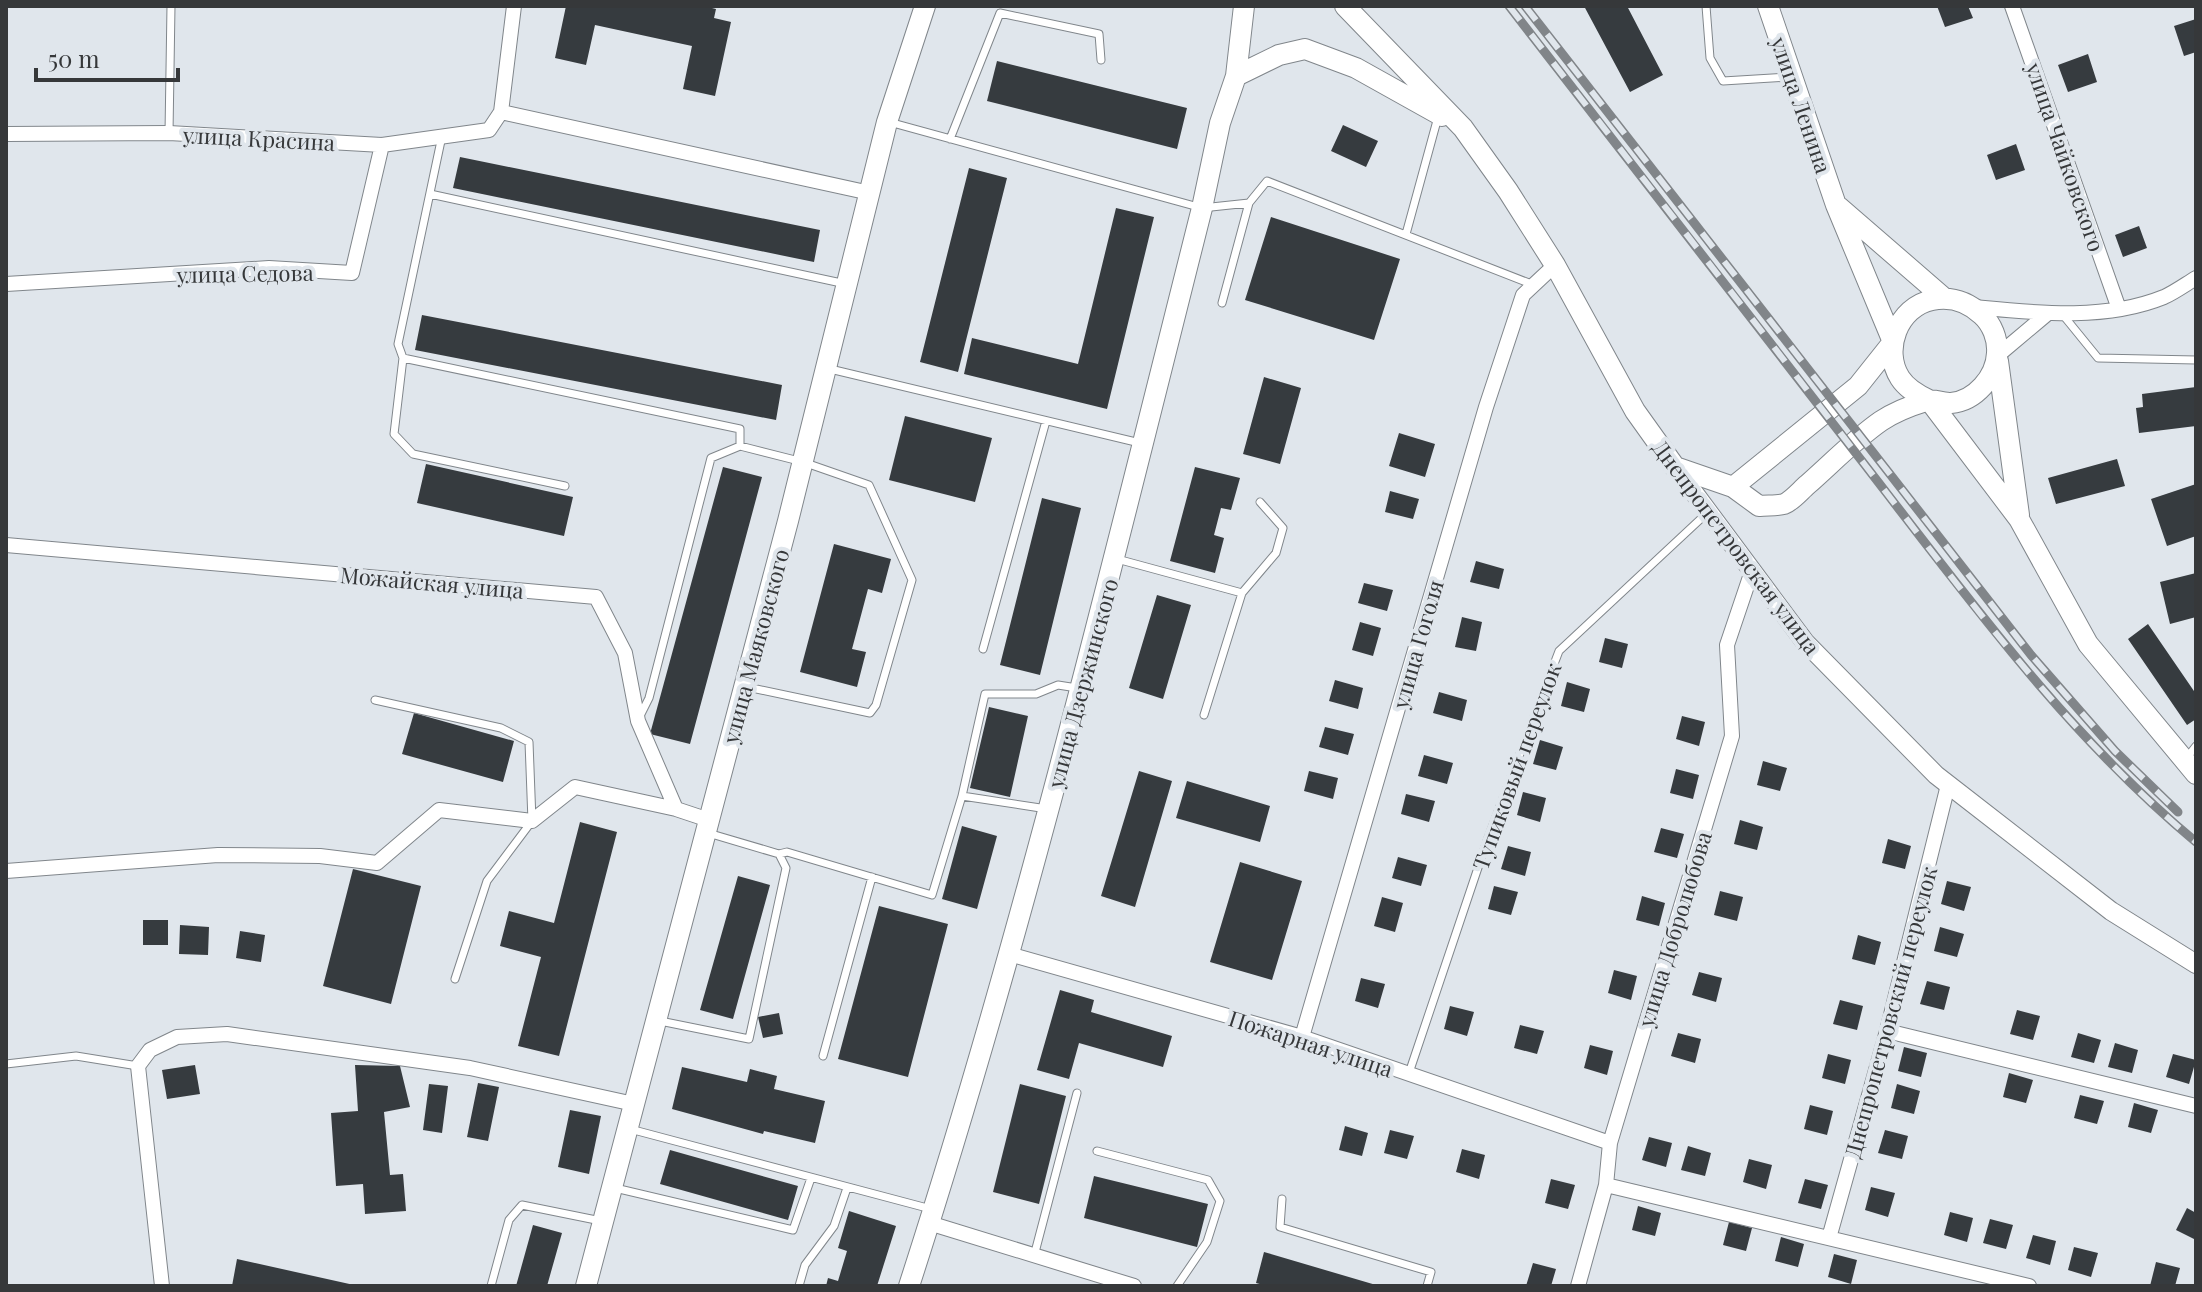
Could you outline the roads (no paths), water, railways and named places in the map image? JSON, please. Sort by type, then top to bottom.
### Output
[{"type":"main road","name":"улица Маяковского","points":[[586,1286],[803,462],[887,122],[925,6]]},
{"type":"main road","name":"улица Дзержинского","points":[[909,1286],[1009,954],[1049,809],[1202,208],[1220,123],[1236,76],[1244,6]]},
{"type":"main road","points":[[1345,6],[1463,128]]},
{"type":"main road","name":"улица Ленина","points":[[1768,6],[1836,205],[1893,342]]},
{"type":"main road","points":[[1236,76],[1279,55],[1305,49],[1356,68],[1463,128]]},
{"type":"main road","name":"Днепропетровская улица","points":[[1463,128],[1555,265],[1635,411],[1675,467]]},
{"type":"main road","points":[[1836,205],[1944,298]]},
{"type":"main road","points":[[1733,487],[1858,386],[1893,342],[1899,325],[1910,311],[1926,301],[1944,298],[1960,300],[1974,307],[1988,320],[1996,337],[2019,519]]},
{"type":"main road","points":[[1893,342],[1893,361],[1900,378],[1912,392],[1929,400],[1952,403],[1974,395],[1990,378],[1997,356]]},
{"type":"main road","points":[[1675,467],[1733,487],[1759,506],[1785,504],[1883,419],[1929,400]]},
{"type":"main road","points":[[1929,400],[2019,519],[2088,644],[2192,760]]},
{"type":"street","points":[[514,6],[501,112],[870,193]]},
{"type":"street","name":"улица Чайковского","points":[[2012,6],[2119,309]]},
{"type":"street","name":"улица Красина","points":[[6,134],[169,133],[382,145],[489,130],[501,112]]},
{"type":"street","name":"улица Седова","points":[[6,284],[269,268],[352,273],[382,145]]},
{"type":"street","name":"улица Гоголя","points":[[1302,1037],[1486,407],[1523,295],[1555,265]]},
{"type":"street","points":[[1974,307],[2054,314],[2119,309],[2164,297],[2196,278]]},
{"type":"street","points":[[1997,356],[2054,314]]},
{"type":"street","name":"Днепропетровская улица","points":[[1675,467],[1805,642],[1948,785],[2111,911],[2196,964]]},
{"type":"street","name":"Можайская улица","points":[[6,545],[596,597],[625,653],[638,721],[676,809]]},
{"type":"street","name":"улица Добролюбова","points":[[1578,1286],[1606,1185],[1610,1143],[1732,736],[1727,645],[1752,571]]},
{"type":"street","name":"Днепропетровский переулок","points":[[1829,1238],[1887,1031],[1948,785]]},
{"type":"street","points":[[6,871],[218,855],[320,856],[377,863],[439,810],[532,821],[575,787],[676,809],[707,826]]},
{"type":"street","name":"Пожарная улица","points":[[1009,954],[1302,1037],[1610,1143]]},
{"type":"street","points":[[1887,1031],[2196,1106]]},
{"type":"street","points":[[162,1286],[138,1066],[150,1050],[177,1037],[227,1034],[470,1068],[634,1104]]},
{"type":"street","points":[[1606,1185],[2029,1286]]},
{"type":"street","points":[[931,1216],[1034,1256],[1134,1286]]},
{"type":"lane","points":[[169,133],[171,6]]},
{"type":"lane","points":[[1706,6],[1710,58],[1723,81],[1793,77]]},
{"type":"lane","points":[[950,139],[997,10],[1099,34],[1101,60]]},
{"type":"lane","points":[[1406,234],[1439,114]]},
{"type":"lane","points":[[887,122],[1202,208],[1249,203]]},
{"type":"lane","points":[[442,136],[398,344],[403,358],[394,434],[413,454],[565,486]]},
{"type":"lane","points":[[1222,303],[1249,203],[1267,181],[1534,285]]},
{"type":"lane","points":[[430,194],[847,285]]},
{"type":"lane","points":[[2054,314],[2098,358],[2196,360]]},
{"type":"lane","points":[[403,358],[740,429],[740,446]]},
{"type":"lane","points":[[826,368],[1143,443]]},
{"type":"lane","points":[[983,649],[1046,421]]},
{"type":"lane","points":[[638,721],[649,698],[711,458],[740,446],[803,462],[869,485],[912,580],[876,705],[870,713],[745,686]]},
{"type":"lane","points":[[1204,715],[1242,593],[1276,553],[1283,528],[1260,502]]},
{"type":"lane","name":"Тупиковый переулок","points":[[1409,1073],[1488,838],[1559,651],[1708,512]]},
{"type":"lane","points":[[1114,558],[1242,593]]},
{"type":"lane","points":[[707,826],[779,854],[787,852],[932,895],[962,796],[985,694],[1036,694],[1058,685],[1080,688]]},
{"type":"lane","points":[[375,700],[501,728],[529,742],[532,821],[487,881],[455,979]]},
{"type":"lane","points":[[962,796],[1049,809]]},
{"type":"lane","points":[[656,1020],[749,1039],[786,868],[779,854]]},
{"type":"lane","points":[[823,1056],[872,877]]},
{"type":"lane","points":[[6,1064],[76,1056],[138,1066]]},
{"type":"lane","points":[[1034,1256],[1077,1093]]},
{"type":"lane","points":[[627,1129],[847,1188],[931,1216]]},
{"type":"lane","points":[[1097,1151],[1208,1180],[1220,1201],[1207,1242],[1177,1286]]},
{"type":"lane","points":[[612,1187],[793,1230],[811,1178]]},
{"type":"lane","points":[[799,1286],[805,1265],[834,1226],[847,1188]]},
{"type":"lane","points":[[1282,1199],[1280,1227],[1431,1272],[1427,1286]]},
{"type":"lane","points":[[491,1286],[509,1220],[522,1205],[603,1221]]},
{"type":"railway","points":[[1509,6],[2021,663],[2104,757],[2196,842]]},
{"type":"railway","points":[[1525,6],[2031,655],[2115,751],[2178,812]]}]
